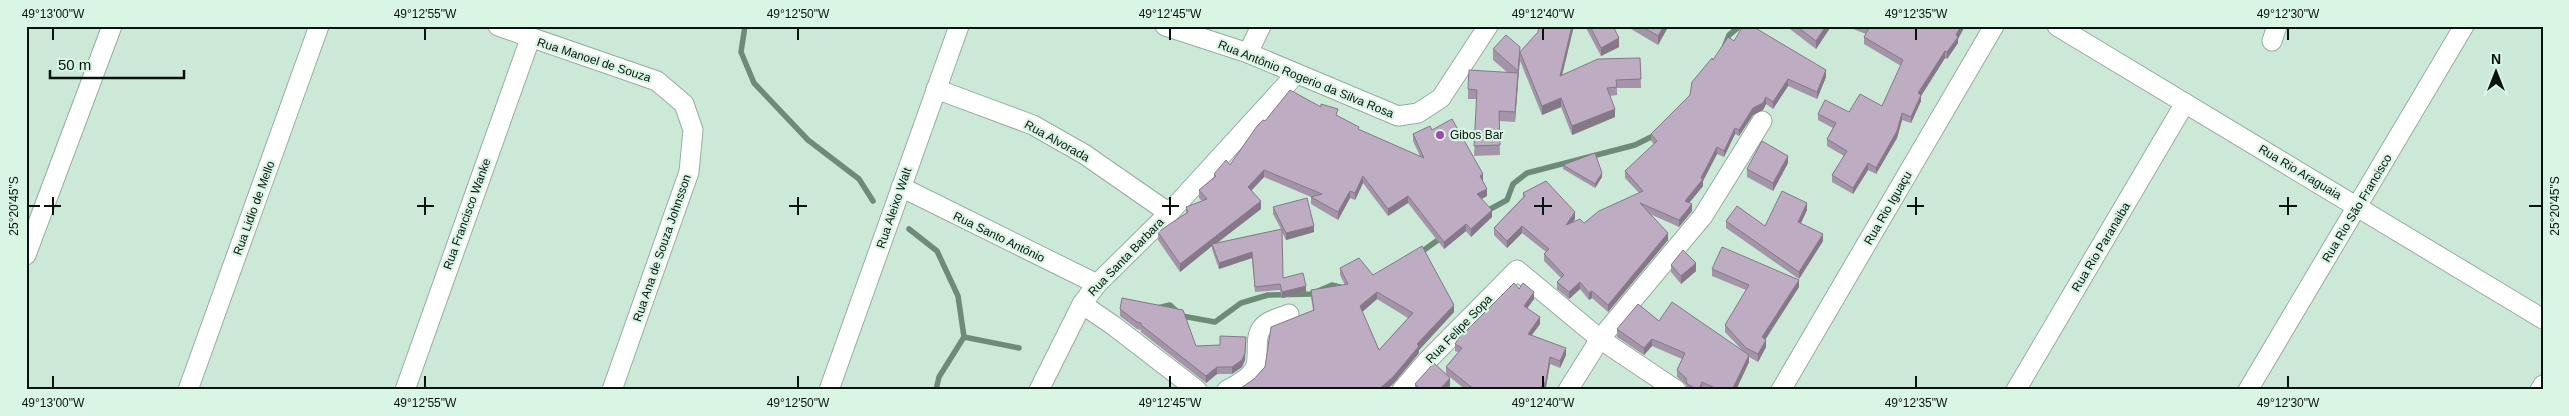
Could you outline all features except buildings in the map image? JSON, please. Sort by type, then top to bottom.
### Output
[{"type":"street","points":[[26,255],[112,26]]},
{"type":"street","name":"Rua Lidio de Mello","points":[[188,390],[319,26]]},
{"type":"street","name":"Rua Manoel de Souza","points":[[498,26],[530,39],[657,81],[684,104]]},
{"type":"street","name":"Rua Aleixo Walt","points":[[829,390],[959,26]]},
{"type":"street","name":"Rua Antônio Rogerio da Silva Rosa","points":[[1165,26],[1248,54],[1398,116],[1418,113],[1441,98],[1488,26]]},
{"type":"street","points":[[1248,54],[1261,26]]},
{"type":"street","name":"Rua Rio Iguaçu","points":[[1781,390],[1994,26]]},
{"type":"street","name":"Rua Rio Araguaia","points":[[2057,26],[2543,319]]},
{"type":"street","name":"Rua Rio São Francisco","points":[[2248,390],[2464,26]]},
{"type":"street","name":"Rua Francisco Wanke","points":[[405,390],[530,39]]},
{"type":"street","name":"Rua Santa Barbara","points":[[1039,390],[1082,304],[1098,284],[1168,213],[1296,74]]},
{"type":"street","name":"Rua Alvorada","points":[[936,89],[1033,125],[1084,154],[1168,213]]},
{"type":"street","name":"Rua Rio Paranaiba","points":[[2016,390],[2185,103]]},
{"type":"street","name":"Rua Ana de Souza Johnsson","points":[[612,390],[689,172],[693,130],[684,104]]},
{"type":"street","points":[[1568,390],[1600,340],[1703,216],[1762,121]]},
{"type":"street","name":"Rua Santo Antônio","points":[[901,188],[1098,284]]},
{"type":"street","name":"Rua Felipe Sopa","points":[[1402,390],[1517,270],[1600,340]]},
{"type":"street","points":[[1082,304],[1114,326],[1197,390]]},
{"type":"street","points":[[1227,390],[1250,375],[1256,366],[1256,341],[1266,323],[1289,314]]},
{"type":"street","points":[[1600,340],[1676,390]]},
{"type":"street","points":[[2540,390],[2543,385]]},
{"type":"waterway","points":[[745,26],[741,52],[754,83],[808,140],[859,179],[873,201]]},
{"type":"waterway","points":[[1725,45],[1729,35],[1740,26]]},
{"type":"waterway","points":[[1485,212],[1507,200],[1513,184],[1527,173],[1635,145],[1657,134]]},
{"type":"waterway","points":[[909,229],[937,251],[958,296],[964,337],[939,377],[936,390]]},
{"type":"waterway","points":[[1420,253],[1442,237]]},
{"type":"waterway","points":[[1157,308],[1170,305],[1182,316],[1215,322],[1241,303],[1268,295],[1311,294],[1332,285],[1343,288]]},
{"type":"waterway","points":[[964,337],[1019,348]]},
{"type":"place","name":"Gibos Bar","points":[[1440,135]]}]
